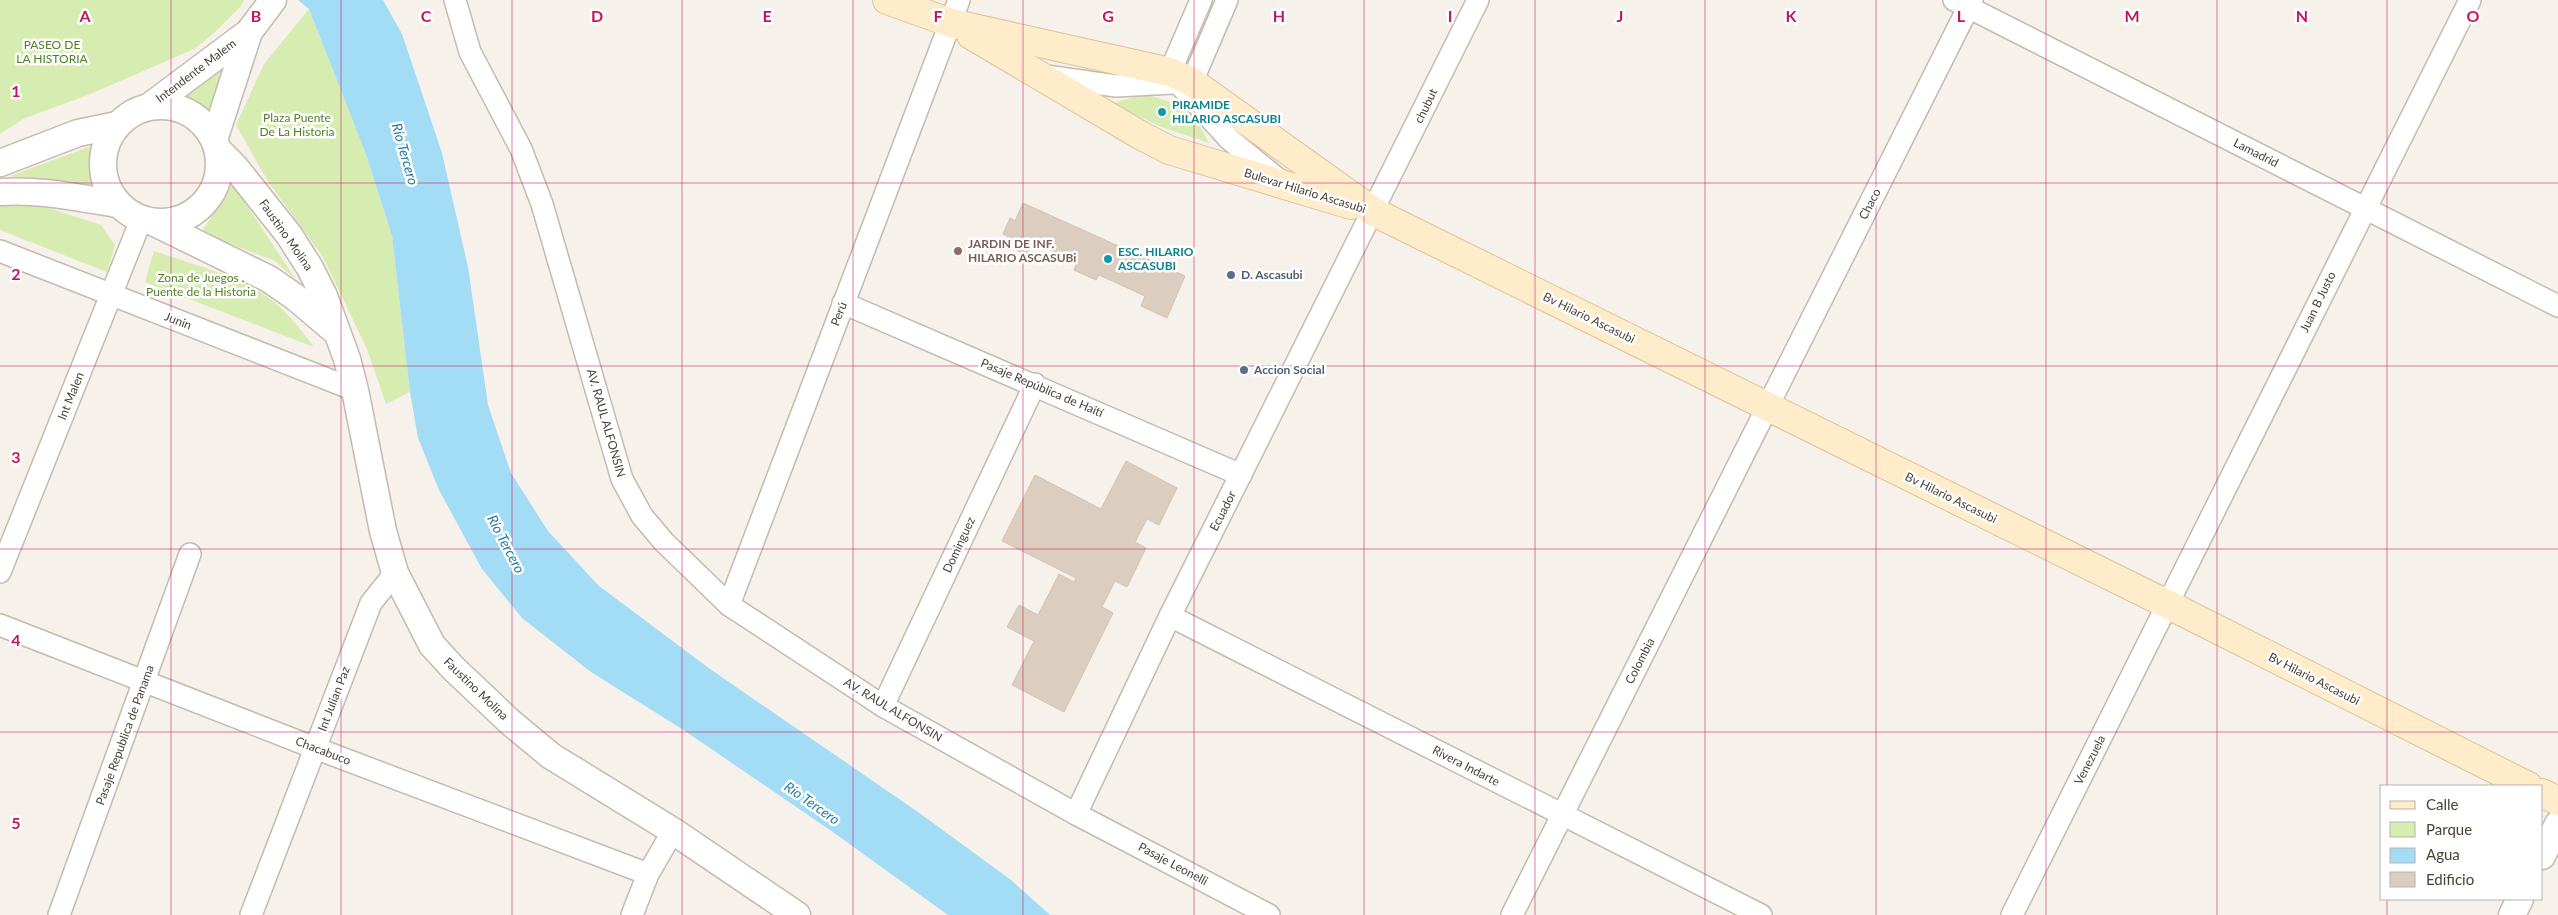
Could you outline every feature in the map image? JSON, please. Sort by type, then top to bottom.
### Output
[{"type":"main road","name":"Bulevar Hilario Ascasubi","points":[[888,0],[955,12],[1180,79],[1374,212]]},
{"type":"main road","name":"Bulevar Hilario Ascasubi","points":[[955,12],[1036,74],[1140,136],[1169,150],[1374,212]]},
{"type":"main road","name":"Bv Hilario Ascasubi","points":[[1374,212],[2169,605],[2526,785]]},
{"type":"main road","points":[[2543,794],[2558,802]]},
{"type":"street","points":[[249,32],[273,0]]},
{"type":"street","name":"AV. RAUL ALFONSIN","points":[[455,0],[470,52],[521,149],[542,204],[622,479],[642,516],[664,542],[730,604],[883,706],[1076,814]]},
{"type":"street","points":[[1180,79],[1201,0]]},
{"type":"street","points":[[1180,79],[1227,0]]},
{"type":"street","name":"chubut","points":[[1374,212],[1478,0]]},
{"type":"street","name":"Juan B Justo","points":[[2169,605],[2470,0]]},
{"type":"street","name":"Lamadrid","points":[[1965,2],[2558,306]]},
{"type":"street","name":"Chaco","points":[[1768,408],[1965,2]]},
{"type":"street","name":"Perú","points":[[730,604],[955,12]]},
{"type":"street","name":"Intendente Malem","points":[[150,106],[249,32]]},
{"type":"street","name":"Intendente Malem","points":[[216,145],[249,32]]},
{"type":"street","points":[[1036,74],[1116,86],[1180,79]]},
{"type":"street","points":[[1180,79],[1229,139],[1283,184]]},
{"type":"street","name":"Faustino Molina","points":[[118,204],[108,190],[103,173],[103,156],[108,139],[118,125],[132,113],[150,106],[169,106],[188,112],[203,123],[216,145],[270,211],[310,268],[324,296],[347,359],[355,390],[383,531],[395,573],[432,645],[453,668],[510,722],[551,756],[673,831],[797,915]]},
{"type":"street","name":"Faustino Molina","points":[[0,163],[78,133],[118,125]]},
{"type":"street","points":[[148,221],[171,222],[189,216],[204,204],[214,188],[219,169],[216,145]]},
{"type":"street","name":"Faustino Molina","points":[[0,192],[19,190],[118,204],[148,221],[269,279],[295,297],[335,330]]},
{"type":"street","name":"Ecuador","points":[[1076,814],[1170,616],[1374,212]]},
{"type":"street","name":"Int Malen","points":[[0,572],[111,295],[148,221]]},
{"type":"street","name":"Junin","points":[[0,252],[355,390]]},
{"type":"street","name":"Pasaje República de Haití","points":[[843,303],[1241,474]]},
{"type":"street","name":"Dominguez","points":[[883,706],[1035,384]]},
{"type":"street","name":"Colombia","points":[[1512,915],[1768,408]]},
{"type":"street","name":"Pasaje Republica de Panama","points":[[59,915],[190,554]]},
{"type":"street","name":"Int Julian Paz","points":[[251,915],[371,603],[395,573]]},
{"type":"street","name":"Venezuela","points":[[2012,915],[2169,605]]},
{"type":"street","name":"Rivera Indarte","points":[[1170,616],[1761,915]]},
{"type":"street","name":"Chacabuco","points":[[0,625],[315,748],[648,874]]},
{"type":"street","name":"Pasaje Leonelli","points":[[1076,814],[1269,915]]},
{"type":"street","points":[[2543,854],[2558,824]]},
{"type":"street","points":[[632,915],[648,874],[673,831]]},
{"type":"street","points":[[2512,915],[2520,900]]},
{"type":"green space","name":"PASEO DE LA HISTORIA","points":[[0,0],[244,0],[241,6],[214,33],[194,49],[88,95],[25,118],[0,134]]},
{"type":"green space","name":"Plaza Puente De La Historia","points":[[309,9],[367,157],[392,236],[410,392],[386,404],[367,349],[323,257],[269,183],[236,125],[264,64]]},
{"type":"green space","points":[[228,61],[208,118],[177,101]]},
{"type":"green space","points":[[1146,94],[1170,102],[1193,114],[1209,143],[1159,126],[1112,103]]},
{"type":"green space","points":[[94,145],[91,167],[95,187],[10,176]]},
{"type":"green space","points":[[232,183],[296,280],[275,261],[201,233]]},
{"type":"green space","name":"Zona de Juegos . Puente de la Historia","points":[[0,205],[42,206],[101,225],[115,245],[107,272],[0,230]]},
{"type":"green space","name":"Zona de Juegos . Puente de la Historia","points":[[154,251],[222,274],[260,292],[283,310],[314,347],[145,282]]},
{"type":"water","name":"Río Tercero","points":[[298,0],[383,0],[402,34],[442,153],[468,267],[488,405],[511,473],[548,531],[599,586],[710,669],[918,812],[1011,880],[1050,915],[948,915],[830,830],[685,731],[591,672],[522,618],[482,569],[439,490],[418,438],[410,392],[392,236],[367,157],[309,9]]},
{"type":"building","name":"ESC. HILARIO ASCASUBI","points":[[1023,203],[1185,276],[1167,318],[1141,306],[1145,296],[1099,275],[1096,280],[1074,270],[1077,262],[1033,242],[1027,255],[1009,247],[1013,239],[1003,234],[1010,218],[1015,221]]},
{"type":"building","points":[[1126,461],[1177,488],[1159,525],[1147,519],[1135,542],[1146,548],[1127,587],[1115,581],[1102,607],[1113,613],[1064,712],[1012,685],[1034,641],[1007,627],[1019,605],[1038,615],[1059,574],[1074,582],[1076,578],[1002,541],[1035,475],[1101,509]]},
{"type":"place","name":"PIRAMIDE HILARIO ASCASUBI","points":[[1162,112]]},
{"type":"place","name":"JARDIN DE INF. HILARIO ASCASUBi","points":[[958,251]]},
{"type":"place","name":"ESC. HILARIO ASCASUBI","points":[[1108,259]]},
{"type":"place","name":"D. Ascasubi","points":[[1231,275]]},
{"type":"place","name":"Accion Social","points":[[1244,370]]}]
